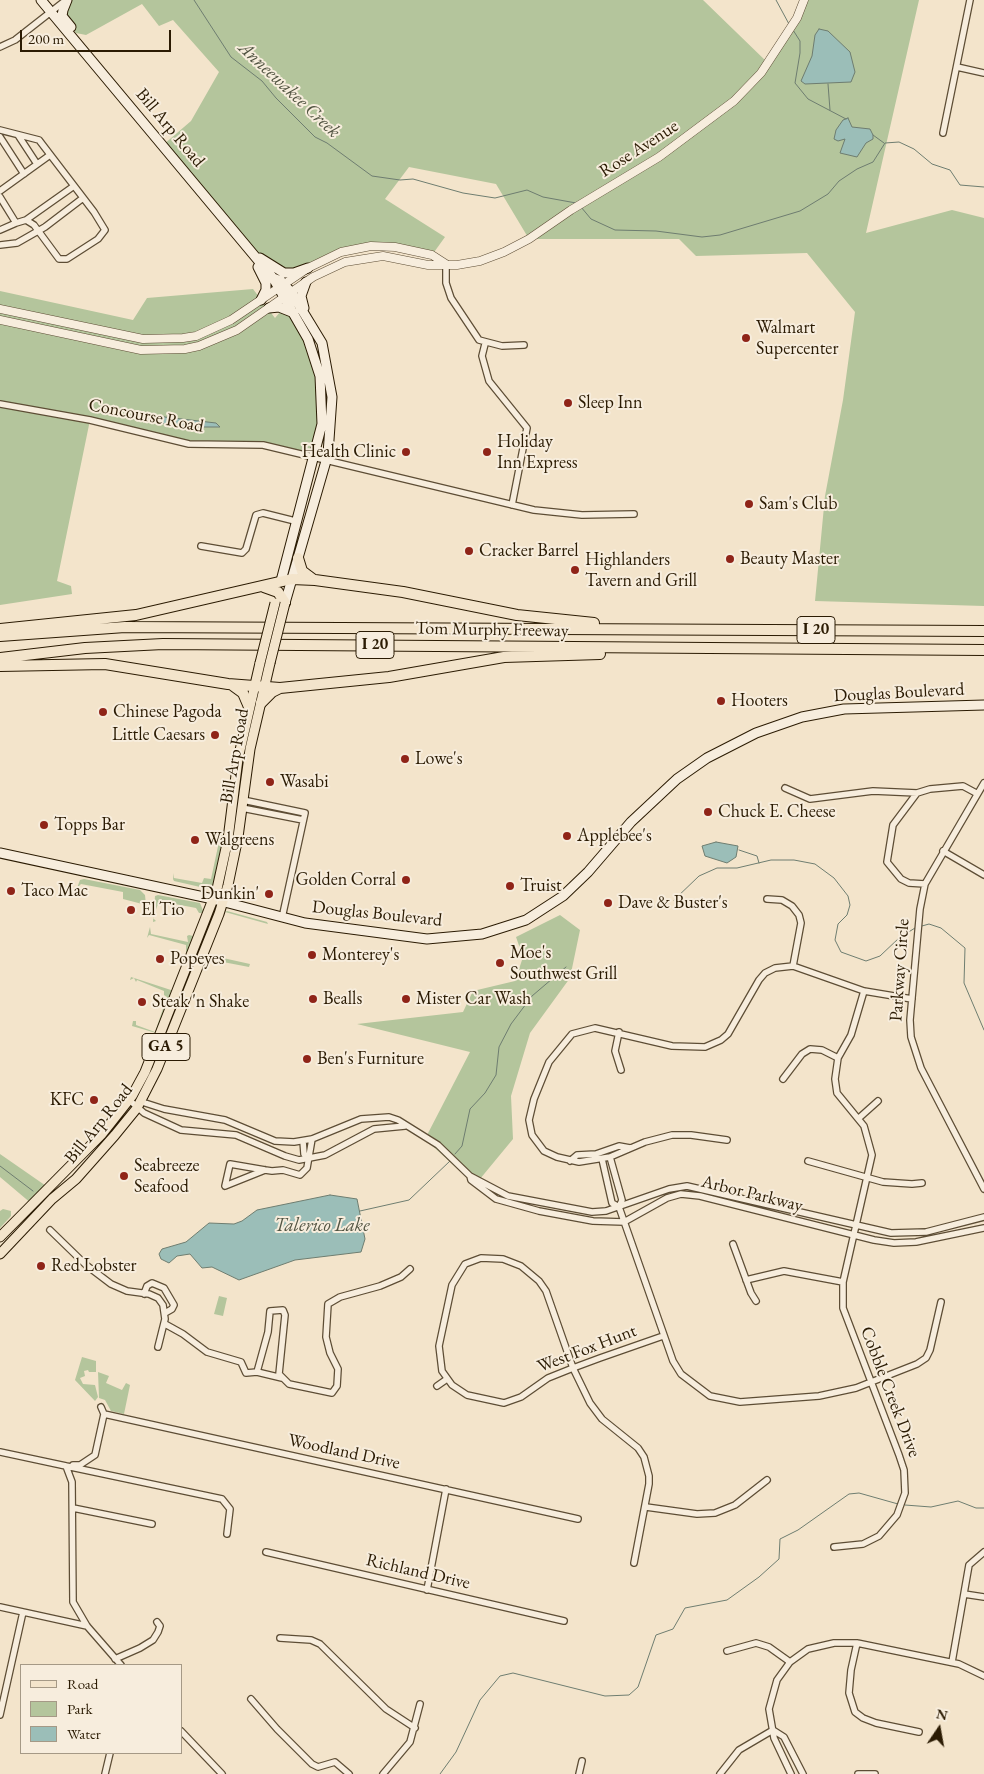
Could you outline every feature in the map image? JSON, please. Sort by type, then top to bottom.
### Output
[{"type":"highway","points":[[298,558],[302,571],[315,580]]},
{"type":"highway","points":[[0,629],[136,615],[292,579],[315,580],[414,594],[516,615],[647,629]]},
{"type":"highway","points":[[264,586],[278,592],[280,603]]},
{"type":"highway","name":"Tom Murphy Freeway","points":[[0,636],[126,627],[984,631]]},
{"type":"highway","name":"Tom Murphy Freeway","points":[[0,658],[85,648],[163,644],[984,650]]},
{"type":"highway","points":[[0,666],[105,664],[228,684],[280,688],[396,676],[504,657],[750,649]]},
{"type":"highway","points":[[228,684],[243,693],[250,707]]},
{"type":"highway","points":[[261,703],[272,692],[280,688]]},
{"type":"main road","name":"Bill Arp Road","points":[[0,1254],[36,1222],[74,1181],[134,1102],[157,1068],[223,902],[236,850],[250,749],[261,703],[259,687],[260,663],[280,603],[292,579],[325,462],[332,418],[332,397],[322,343],[307,318],[41,0]]},
{"type":"main road","points":[[66,0],[62,16],[76,34],[78,45]]},
{"type":"main road","points":[[228,224],[226,229],[263,274],[266,290],[261,300]]},
{"type":"main road","points":[[254,254],[284,273],[294,273],[308,268]]},
{"type":"main road","points":[[306,282],[301,296],[307,318]]},
{"type":"main road","name":"Bill Arp Road","points":[[278,592],[296,521],[315,459],[322,424],[320,376],[308,339],[294,313],[288,294]]},
{"type":"main road","points":[[269,308],[279,307],[294,313]]},
{"type":"main road","name":"Bill Arp Road","points":[[0,1237],[134,1102],[213,899],[224,862],[238,759],[250,707],[270,663],[280,603]]},
{"type":"main road","name":"Douglas Boulevard","points":[[0,853],[213,899],[282,918],[340,929],[427,939],[462,937],[502,929],[526,920],[562,896],[588,872],[631,822],[677,779],[707,758],[756,733],[802,717],[844,709],[984,705]]},
{"type":"main road","points":[[36,1222],[32,1210],[44,1193]]},
{"type":"street","points":[[0,47],[15,40],[66,0]]},
{"type":"street","name":"Rose Avenue","points":[[0,320],[141,350],[162,351],[199,346],[237,330],[306,282],[345,262],[372,256],[394,258],[428,265],[480,261],[529,239],[571,210],[658,157],[734,101],[761,73],[793,25],[804,0]]},
{"type":"street","points":[[943,133],[970,0]]},
{"type":"street","points":[[957,67],[984,73]]},
{"type":"street","points":[[0,130],[39,140],[105,230],[98,239],[67,260],[59,259],[38,230],[26,220]]},
{"type":"street","points":[[18,135],[37,164]]},
{"type":"street","points":[[0,136],[24,174]]},
{"type":"street","points":[[0,191],[50,155]]},
{"type":"street","points":[[0,230],[26,220],[74,186]]},
{"type":"street","points":[[0,197],[16,223]]},
{"type":"street","points":[[0,245],[17,243],[83,198]]},
{"type":"street","name":"Rose Avenue","points":[[0,309],[143,339],[162,340],[196,336],[209,331],[231,320],[308,268],[341,252],[371,246],[395,247],[432,256],[446,264]]},
{"type":"street","points":[[446,264],[446,283],[451,298],[478,340],[485,344],[502,346],[524,345]]},
{"type":"street","points":[[485,344],[482,356],[489,381],[527,428],[512,505]]},
{"type":"street","name":"Concourse Road","points":[[0,404],[84,418],[189,444],[263,445],[300,453],[325,462],[559,514],[634,514]]},
{"type":"street","points":[[201,546],[242,553],[246,549],[256,515],[263,513],[296,521]]},
{"type":"street","name":"Parkway Circle","points":[[984,783],[976,793],[924,884],[912,998],[911,1037],[918,1061],[984,1189]]},
{"type":"street","points":[[785,788],[810,799],[874,791],[917,793],[930,789],[964,786],[976,793]]},
{"type":"street","points":[[917,793],[893,825],[887,862],[901,879],[909,883],[924,884]]},
{"type":"street","points":[[242,804],[304,813],[282,918]]},
{"type":"street","points":[[242,804],[303,820]]},
{"type":"street","points":[[943,851],[984,875]]},
{"type":"street","points":[[767,899],[782,900],[792,906],[799,915],[801,923],[793,966]]},
{"type":"street","points":[[727,1140],[691,1135],[672,1135],[630,1148],[610,1157],[586,1162],[570,1161],[544,1151],[532,1135],[529,1120],[534,1098],[549,1062],[572,1034],[595,1028],[619,1032],[672,1046],[698,1048],[714,1044],[721,1040],[735,1025],[765,972],[784,966],[793,966],[864,991],[912,998]]},
{"type":"street","points":[[784,1079],[802,1054],[810,1049],[822,1050],[838,1058],[851,1035],[864,991]]},
{"type":"street","points":[[619,1032],[615,1051],[621,1070]]},
{"type":"street","name":"Cobble Creek Drive","points":[[834,1547],[863,1544],[879,1536],[898,1515],[905,1493],[904,1470],[842,1308],[843,1282],[872,1155],[871,1144],[859,1118],[837,1093],[835,1079],[838,1058]]},
{"type":"street","points":[[859,1118],[878,1101]]},
{"type":"street","points":[[134,1102],[159,1121],[181,1130],[236,1135],[285,1156],[309,1159],[325,1155],[374,1129],[405,1126]]},
{"type":"street","name":"Arbor Parkway","points":[[134,1102],[164,1110],[226,1120],[274,1141],[303,1141],[361,1119],[389,1117],[398,1120],[438,1145],[470,1176],[508,1196],[600,1212],[669,1189],[687,1186],[891,1233],[911,1234],[984,1218]]},
{"type":"street","points":[[265,1170],[225,1186],[230,1164],[265,1170],[283,1170],[300,1175],[307,1168],[312,1139]]},
{"type":"street","points":[[303,1141],[304,1154],[309,1159]]},
{"type":"street","points":[[570,1161],[577,1155],[596,1154],[619,1146],[630,1148]]},
{"type":"street","points":[[610,1157],[622,1200],[619,1207],[663,1336],[681,1374],[710,1396],[730,1402],[819,1396],[850,1390],[917,1364],[926,1358],[930,1350],[941,1302]]},
{"type":"street","points":[[602,1159],[612,1203],[619,1207]]},
{"type":"street","points":[[808,1161],[892,1183],[922,1183]]},
{"type":"street","name":"Arbor Parkway","points":[[470,1176],[471,1180],[484,1191],[505,1203],[608,1223],[624,1222],[672,1195],[690,1194],[854,1235],[894,1243],[916,1242],[984,1228]]},
{"type":"street","points":[[50,1230],[86,1265],[111,1284],[127,1291],[158,1298],[165,1313],[165,1324],[158,1347]]},
{"type":"street","points":[[732,1244],[750,1293],[756,1300]]},
{"type":"street","points":[[437,1386],[447,1379],[441,1365],[439,1346],[452,1284],[465,1264],[482,1258],[494,1258],[521,1266],[539,1280],[546,1292],[573,1368],[595,1411],[638,1448],[644,1456],[650,1476],[646,1507],[634,1564]]},
{"type":"street","points":[[257,1372],[268,1332],[270,1311],[283,1310],[286,1315],[278,1371],[282,1378],[289,1384],[313,1390],[329,1393],[335,1391],[338,1369],[330,1353],[326,1338],[328,1304],[340,1297],[380,1286],[401,1277],[410,1269]]},
{"type":"street","points":[[746,1280],[784,1271],[843,1282]]},
{"type":"street","points":[[144,1294],[147,1286],[152,1283],[164,1288],[174,1305],[172,1309],[165,1313]]},
{"type":"street","points":[[165,1324],[183,1334],[206,1352],[240,1362],[246,1373],[257,1372],[282,1378]]},
{"type":"street","name":"West Fox Hunt","points":[[447,1379],[467,1395],[495,1402],[513,1401],[548,1378],[663,1336]]},
{"type":"street","points":[[66,1466],[80,1465],[94,1455],[104,1414],[102,1407]]},
{"type":"street","name":"Woodland Drive","points":[[104,1414],[578,1519]]},
{"type":"street","points":[[0,1452],[222,1499],[228,1505],[231,1513],[227,1534]]},
{"type":"street","points":[[66,1466],[72,1482],[72,1584],[74,1602],[87,1626],[120,1664]]},
{"type":"street","points":[[646,1507],[696,1514],[714,1513],[735,1505],[767,1480]]},
{"type":"street","points":[[427,1590],[446,1489]]},
{"type":"street","points":[[73,1508],[152,1524]]},
{"type":"street","name":"Richland Drive","points":[[266,1552],[564,1621]]},
{"type":"street","points":[[952,1662],[969,1565],[984,1552]]},
{"type":"street","points":[[964,1594],[984,1597]]},
{"type":"street","points":[[0,1607],[87,1626]]},
{"type":"street","points":[[0,1715],[23,1612]]},
{"type":"street","points":[[115,1659],[153,1640],[160,1626],[157,1622]]},
{"type":"street","points":[[280,1638],[311,1640],[320,1644],[386,1709],[414,1728]]},
{"type":"street","points":[[727,1651],[756,1643],[769,1647],[790,1662]]},
{"type":"street","points":[[857,1643],[851,1670],[849,1693],[855,1712],[863,1718],[876,1723],[919,1732]]},
{"type":"street","points":[[791,1774],[774,1738],[769,1709],[776,1680],[790,1662],[808,1649],[823,1645],[857,1643],[952,1662],[972,1669],[984,1676]]},
{"type":"street","points":[[251,1699],[277,1729],[312,1764],[318,1767],[335,1762],[349,1774]]},
{"type":"street","points":[[382,1774],[410,1742],[420,1704]]},
{"type":"street","points":[[720,1774],[739,1750],[773,1730]]},
{"type":"street","points":[[773,1730],[784,1737],[803,1774]]},
{"type":"street","points":[[182,1732],[222,1774]]},
{"type":"street","points":[[105,1774],[110,1754]]},
{"type":"street","points":[[579,1774],[582,1761]]},
{"type":"street","points":[[858,1774],[876,1774]]},
{"type":"green space","points":[[67,0],[703,0],[768,63],[804,0],[919,0],[866,233],[952,210],[984,218],[984,606],[815,601],[825,496],[843,400],[855,312],[807,253],[696,256],[679,239],[529,239],[496,184],[409,167],[385,199],[445,237],[432,255],[395,247],[341,252],[284,284],[163,145],[191,121],[219,72],[173,20],[159,26],[142,4],[86,35],[76,33],[62,16]]},
{"type":"green space","points":[[253,289],[275,318],[291,299],[321,363],[327,425],[319,457],[263,445],[189,444],[90,420],[57,581],[71,586],[72,594],[0,605],[0,291],[133,320],[147,298]]},
{"type":"green space","points":[[218,833],[223,836],[213,885],[209,889],[174,881],[173,879],[174,873],[174,878],[202,883],[204,878],[211,879],[220,837],[217,836]]},
{"type":"green space","points":[[84,879],[140,890],[145,895],[146,905],[123,899],[123,892],[81,884],[77,888],[80,880]]},
{"type":"green space","points":[[158,895],[200,903],[204,913],[199,913],[196,908],[159,901],[153,917],[155,896]]},
{"type":"green space","points":[[225,912],[267,922],[268,924]]},
{"type":"green space","points":[[560,915],[580,930],[570,978],[530,1033],[511,1096],[513,1139],[475,1185],[425,1139],[470,1052],[357,1024],[463,1012],[473,991],[515,981],[523,957],[516,937]]},
{"type":"green space","points":[[150,927],[151,934],[188,942],[187,936],[189,935],[193,936],[194,939],[188,952],[186,952],[186,945],[149,935],[147,938]]},
{"type":"green space","points":[[223,958],[250,964],[249,967],[223,962]]},
{"type":"green space","points":[[131,977],[174,991],[156,1033],[132,1026],[133,1021],[136,1021],[136,1025],[155,1032],[167,997],[164,995],[164,991],[137,980],[136,982],[134,978],[130,980]]},
{"type":"green space","points":[[0,1154],[49,1188],[32,1204],[0,1177]]},
{"type":"green space","points":[[3,1209],[11,1211],[11,1216],[0,1228],[0,1211]]},
{"type":"green space","points":[[219,1296],[227,1298],[223,1316],[214,1314]]},
{"type":"green space","points":[[82,1357],[96,1361],[96,1372],[84,1371],[85,1376],[80,1378],[83,1384],[95,1385],[98,1397],[95,1401],[75,1380]]},
{"type":"green space","points":[[98,1372],[109,1376],[106,1383],[122,1390],[126,1383],[130,1385],[124,1414],[111,1411],[105,1400],[99,1398]]},
{"type":"water","points":[[819,29],[828,31],[850,52],[855,72],[851,82],[805,84],[801,81],[812,56],[815,35]]},
{"type":"water","points":[[848,118],[852,127],[870,129],[873,135],[873,139],[866,143],[857,157],[840,153],[845,139],[838,141],[834,139],[836,130],[843,120]]},
{"type":"water","points":[[139,414],[216,423],[220,427],[178,427],[133,416]]},
{"type":"water","points":[[716,842],[738,846],[736,857],[727,863],[705,856],[702,846]]},
{"type":"water","name":"Talerico Lake","points":[[330,1195],[357,1199],[365,1239],[361,1252],[295,1260],[239,1280],[212,1267],[202,1268],[190,1254],[177,1256],[169,1263],[161,1259],[159,1254],[162,1249],[186,1242],[209,1223],[234,1224],[242,1221],[257,1210]]},
{"type":"waterway","name":"Anneewakee Creek","points":[[194,0],[231,57],[262,81],[276,98],[315,137],[327,143],[372,176],[400,180],[413,179],[463,193],[495,198],[527,190],[543,197],[576,203]]},
{"type":"waterway","points":[[776,0],[789,24]]},
{"type":"waterway","points":[[793,30],[800,41],[795,83],[808,99],[846,119]]},
{"type":"waterway","points":[[828,84],[830,110]]},
{"type":"waterway","points":[[873,135],[884,143]]},
{"type":"waterway","name":"Anneewakee Creek","points":[[581,207],[591,219],[615,230],[656,231],[702,237],[720,235],[800,211],[828,194],[839,181],[857,169],[873,162],[885,143],[899,142],[914,149],[932,164],[950,170],[960,185],[984,187]]},
{"type":"waterway","points":[[739,850],[757,856],[759,863]]},
{"type":"waterway","points":[[674,900],[699,876],[717,868],[737,868],[771,860],[794,860],[815,864],[834,878],[848,896],[850,905],[847,915],[838,924],[835,940],[841,952],[866,961],[880,956],[899,938],[915,928]]},
{"type":"waterway","points":[[922,926],[929,924],[941,928],[965,948],[964,983],[984,1030]]},
{"type":"waterway","points":[[455,1154],[462,1146],[470,1109],[485,1093],[496,1075],[499,1047],[511,1024],[532,996],[566,967]]},
{"type":"waterway","points":[[360,1211],[409,1200],[450,1161]]},
{"type":"waterway","points":[[0,1166],[33,1191]]},
{"type":"waterway","points":[[440,1774],[456,1752],[480,1700],[500,1676],[513,1673],[605,1696],[629,1695],[638,1687],[656,1635],[673,1629],[685,1608],[727,1600],[759,1577],[779,1559],[780,1539],[798,1530],[849,1494],[859,1493],[898,1504]]},
{"type":"waterway","points":[[905,1505],[931,1507],[958,1501],[976,1508],[984,1508]]},
{"type":"place","name":"Walmart Supercenter","points":[[746,338]]},
{"type":"place","name":"Sleep Inn","points":[[568,403]]},
{"type":"place","name":"Health Clinic","points":[[406,452]]},
{"type":"place","name":"Holiday Inn Express","points":[[487,452]]},
{"type":"place","name":"Sam's Club","points":[[749,504]]},
{"type":"place","name":"Cracker Barrel","points":[[469,551]]},
{"type":"place","name":"Beauty Master","points":[[730,559]]},
{"type":"place","name":"Highlanders Tavern and Grill","points":[[575,570]]},
{"type":"place","name":"Hooters","points":[[721,701]]},
{"type":"place","name":"Chinese Pagoda","points":[[103,712]]},
{"type":"place","name":"Little Caesars","points":[[215,735]]},
{"type":"place","name":"Lowe's","points":[[405,759]]},
{"type":"place","name":"Wasabi","points":[[270,782]]},
{"type":"place","name":"Chuck E. Cheese","points":[[708,812]]},
{"type":"place","name":"Topps Bar","points":[[44,825]]},
{"type":"place","name":"Applebee's","points":[[567,836]]},
{"type":"place","name":"Walgreens","points":[[195,840]]},
{"type":"place","name":"Golden Corral","points":[[406,880]]},
{"type":"place","name":"Truist","points":[[510,886]]},
{"type":"place","name":"Taco Mac","points":[[11,891]]},
{"type":"place","name":"Dunkin'","points":[[269,894]]},
{"type":"place","name":"Dave & Buster's","points":[[608,903]]},
{"type":"place","name":"El Tio","points":[[131,910]]},
{"type":"place","name":"Monterey's","points":[[312,955]]},
{"type":"place","name":"Popeyes","points":[[160,959]]},
{"type":"place","name":"Moe's Southwest Grill","points":[[500,963]]},
{"type":"place","name":"Bealls","points":[[313,999]]},
{"type":"place","name":"Mister Car Wash","points":[[406,999]]},
{"type":"place","name":"Steak 'n Shake","points":[[142,1002]]},
{"type":"place","name":"Ben's Furniture","points":[[307,1059]]},
{"type":"place","name":"KFC","points":[[94,1100]]},
{"type":"place","name":"Seabreeze Seafood","points":[[124,1176]]},
{"type":"place","name":"Red Lobster","points":[[41,1266]]}]
